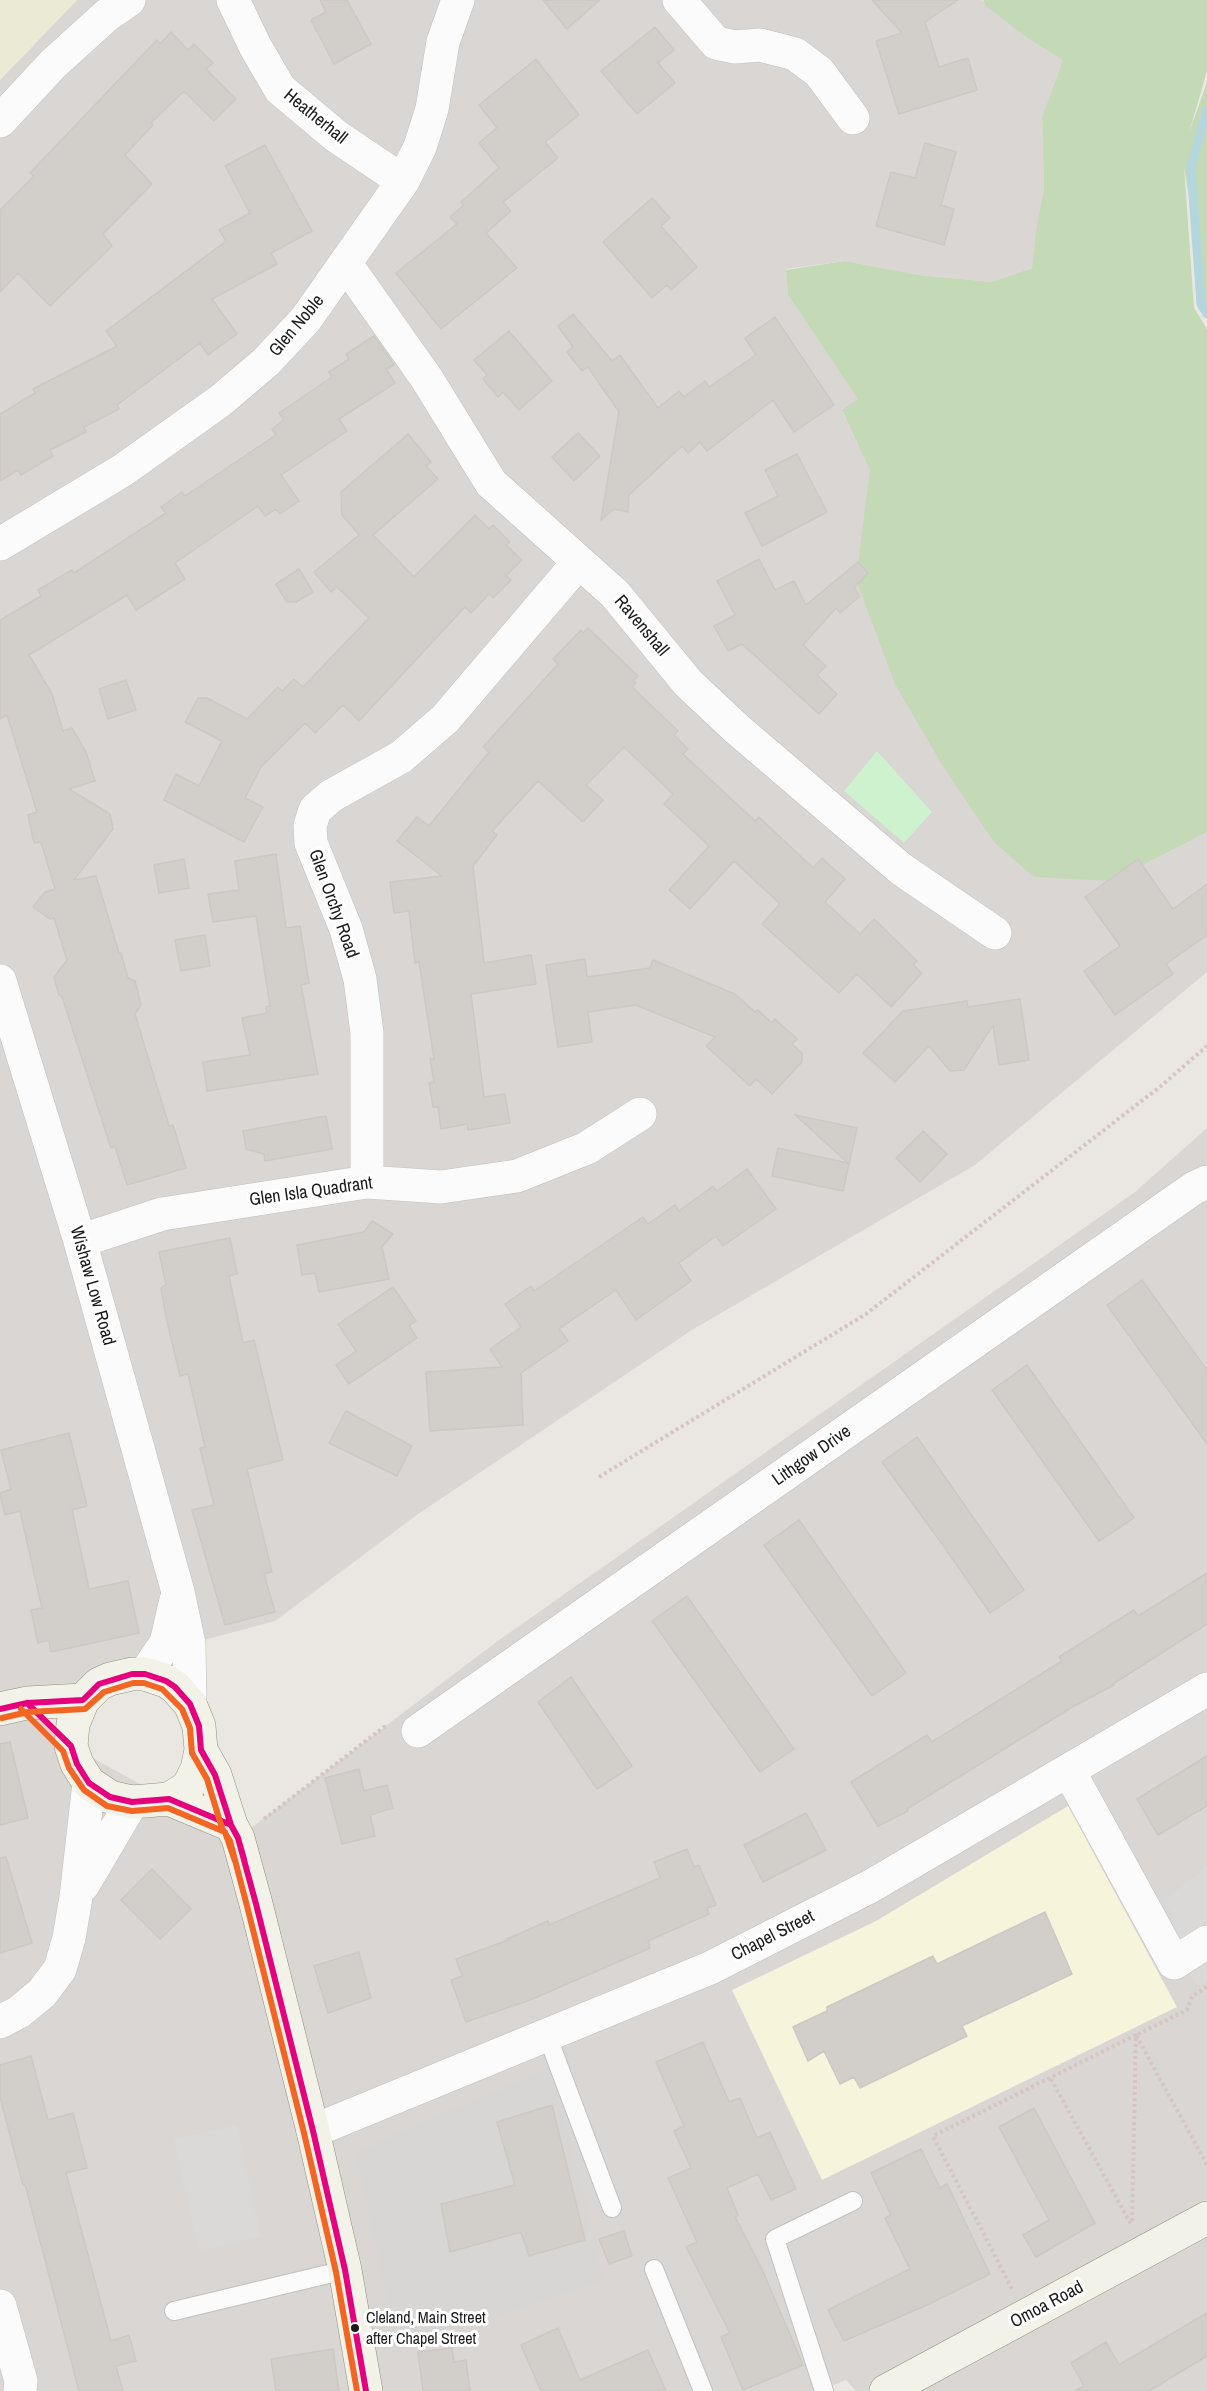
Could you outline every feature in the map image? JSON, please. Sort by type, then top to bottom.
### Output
[{"type":"street","points":[[0,121],[53,64],[107,15],[129,0]]},
{"type":"street","name":"Heatherhall","points":[[233,0],[255,46],[280,89],[336,136],[403,181]]},
{"type":"street","name":"Glen Noble","points":[[0,544],[123,470],[220,401],[266,362],[306,319],[403,181],[420,147],[432,109],[443,42],[458,0]]},
{"type":"street","points":[[679,0],[716,44],[735,47],[760,45],[795,54],[819,72],[853,118]]},
{"type":"street","name":"Ravenshall","points":[[346,264],[428,379],[491,483],[615,594],[688,683],[737,729],[901,869],[995,933]]},
{"type":"street","name":"Glen Orchy Road","points":[[367,1182],[368,1033],[360,979],[346,929],[311,843],[310,826],[315,810],[331,796],[401,757],[444,719],[578,562]]},
{"type":"street","name":"Wishaw Low Road","points":[[0,981],[80,1241],[178,1592],[189,1644],[190,1704]]},
{"type":"street","name":"Glen Isla Quadrant","points":[[80,1241],[162,1214],[367,1182],[441,1186],[517,1176],[587,1148],[640,1114]]},
{"type":"street","name":"Lithgow Drive","points":[[418,1731],[1194,1188],[1207,1182]]},
{"type":"street","name":"Wishaw Low Road","points":[[145,1674],[166,1643],[178,1592]]},
{"type":"street","points":[[132,1674],[145,1674],[166,1681],[175,1687],[190,1704],[199,1726],[201,1750],[198,1769],[188,1787],[169,1799],[132,1802],[110,1797],[89,1783],[77,1764],[71,1746],[73,1724],[83,1700],[99,1684],[132,1674]]},
{"type":"street","name":"Chapel Street","points":[[313,2131],[710,1968],[871,1886],[1207,1689]]},
{"type":"street","points":[[14,1706],[83,1700]]},
{"type":"street","points":[[14,1706],[71,1746]]},
{"type":"street","points":[[201,1750],[215,1775],[234,1832],[313,2131],[345,2270],[366,2391]]},
{"type":"street","points":[[1069,1771],[1174,1963],[1207,1942]]},
{"type":"street","points":[[0,2022],[19,2012],[42,1993],[60,1970],[69,1938],[76,1896],[89,1783]]},
{"type":"street","points":[[169,1799],[234,1832]]},
{"type":"street","points":[[76,1896],[132,1802]]},
{"type":"street","name":"Omoa Road","points":[[886,2391],[1026,2316],[1140,2237],[1207,2218]]},
{"type":"street","points":[[0,2306],[21,2381],[20,2391]]},
{"type":"lane","points":[[547,2035],[612,2208]]},
{"type":"lane","points":[[824,2391],[775,2239],[853,2201]]},
{"type":"lane","points":[[654,2269],[703,2391]]},
{"type":"lane","points":[[174,2312],[345,2270]]},
{"type":"path","points":[[599,1477],[866,1314],[1161,1086],[1207,1046]]},
{"type":"path","points":[[234,1832],[384,1727],[418,1731]]},
{"type":"path","points":[[1026,2316],[933,2136],[1187,2010],[1192,1996],[1207,1987]]},
{"type":"path","points":[[1136,2035],[1207,2165]]},
{"type":"path","points":[[1136,2035],[1140,2237]]},
{"type":"path","points":[[1051,2079],[1140,2237]]},
{"type":"shaded area","points":[[77,0],[981,0],[1063,60],[1042,117],[1044,190],[1032,268],[992,282],[919,275],[845,261],[786,269],[788,295],[859,399],[842,411],[871,470],[856,579],[1189,840],[1207,832],[1207,972],[975,1165],[692,1330],[418,1514],[275,1621],[189,1644],[145,1674],[28,1703],[71,1746],[238,1838],[495,1643],[1135,1192],[1207,1128],[1207,2391],[856,2391],[846,2380],[819,2391],[0,2391],[0,80]]},
{"type":"shaded area","points":[[1068,1806],[1177,2007],[822,2180],[732,1990],[876,1921]]},
{"type":"shaded area","points":[[1207,1866],[1207,1981],[1197,1987],[1165,1925],[1174,1918],[1164,1901]]},
{"type":"shaded area","points":[[552,2068],[603,2280],[398,2350],[357,2154],[400,2132]]},
{"type":"shaded area","points":[[237,2125],[261,2237],[199,2251],[174,2139]]},
{"type":"green space","points":[[0,0],[77,0],[0,80]]},
{"type":"green space","points":[[983,0],[1207,0],[1207,71],[1189,133],[1207,82],[1207,315],[1201,304],[1199,262],[1184,166],[1194,308],[1207,329],[1207,832],[1111,881],[1034,877],[994,842],[943,766],[895,684],[856,579],[870,470],[842,410],[858,399],[788,295],[786,270],[845,261],[919,275],[992,282],[1032,268],[1044,190],[1042,117],[1063,60],[1029,39],[986,6]]},
{"type":"green space","points":[[877,751],[932,812],[904,843],[844,791]]},
{"type":"building","points":[[320,0],[347,0],[371,44],[334,64],[311,20],[326,12]]},
{"type":"building","points":[[543,0],[600,0],[567,29]]},
{"type":"building","points":[[872,0],[958,0],[925,22],[939,67],[968,58],[977,90],[899,114],[876,41],[902,33]]},
{"type":"building","points":[[655,27],[674,50],[658,63],[675,83],[637,114],[601,71]]},
{"type":"building","points":[[171,32],[188,50],[194,44],[213,63],[206,69],[236,99],[214,121],[184,91],[151,123],[153,125],[125,155],[152,184],[103,234],[112,246],[50,306],[18,273],[0,292],[0,210],[34,176],[30,173],[131,67],[157,40],[160,44]]},
{"type":"building","points":[[536,59],[579,115],[545,142],[558,158],[503,202],[511,211],[486,233],[517,268],[441,329],[396,273],[457,224],[450,217],[464,205],[461,202],[499,168],[479,143],[497,128],[479,105]]},
{"type":"building","points":[[925,143],[956,152],[941,205],[954,209],[944,245],[876,226],[891,172],[915,178]]},
{"type":"building","points":[[265,145],[312,231],[271,253],[277,264],[212,299],[237,334],[208,355],[200,343],[117,405],[119,409],[84,427],[86,432],[50,450],[53,456],[21,475],[18,470],[0,481],[0,414],[35,393],[33,389],[117,346],[106,331],[226,241],[219,230],[250,213],[225,166]]},
{"type":"building","points":[[652,198],[670,218],[661,226],[697,267],[671,290],[667,285],[652,298],[603,242]]},
{"type":"building","points":[[573,314],[612,361],[620,355],[658,408],[679,391],[684,397],[705,381],[709,387],[756,355],[745,338],[775,317],[834,405],[794,432],[773,400],[707,451],[700,442],[688,453],[682,446],[629,495],[628,512],[614,509],[601,520],[619,412],[588,367],[582,371],[567,352],[573,347],[558,326]]},
{"type":"building","points":[[509,331],[552,381],[519,410],[503,392],[498,397],[483,379],[487,375],[474,360]]},
{"type":"building","points":[[374,336],[394,365],[386,369],[395,383],[339,419],[347,431],[281,475],[299,501],[280,514],[276,509],[265,516],[258,506],[175,563],[185,579],[136,610],[127,595],[29,655],[52,694],[63,731],[72,728],[86,752],[95,781],[69,789],[110,814],[113,829],[74,880],[96,876],[128,978],[135,981],[141,1005],[135,1014],[169,1126],[173,1125],[186,1168],[127,1185],[115,1146],[111,1148],[54,977],[67,960],[54,918],[50,919],[33,907],[45,892],[55,889],[41,842],[34,843],[28,815],[37,812],[7,715],[0,719],[0,620],[41,596],[38,590],[72,570],[74,573],[166,513],[161,507],[182,492],[185,496],[276,435],[272,429],[284,420],[279,413],[332,377],[329,372],[349,359],[346,354]]},
{"type":"building","points":[[578,433],[600,456],[574,481],[552,457]]},
{"type":"building","points":[[408,434],[431,462],[426,466],[438,479],[373,535],[414,577],[475,515],[489,529],[493,525],[510,542],[506,545],[522,560],[506,576],[511,580],[493,598],[489,594],[471,613],[465,607],[359,721],[343,705],[315,733],[305,723],[261,767],[245,798],[263,807],[244,842],[164,800],[176,774],[199,786],[222,741],[185,722],[198,698],[207,698],[247,719],[278,687],[282,691],[294,679],[303,687],[369,618],[337,587],[331,592],[314,572],[359,535],[342,515],[341,492]]},
{"type":"building","points":[[797,454],[827,512],[762,546],[745,513],[778,496],[765,470]]},
{"type":"building","points":[[759,559],[775,590],[794,581],[806,605],[858,562],[868,573],[854,588],[860,596],[840,613],[836,608],[803,645],[826,666],[817,675],[837,694],[819,714],[742,644],[728,651],[714,626],[735,615],[717,581]]},
{"type":"building","points":[[299,569],[313,592],[296,602],[287,602],[276,584]]},
{"type":"building","points":[[588,628],[638,676],[633,681],[636,683],[632,687],[678,731],[674,735],[688,749],[683,754],[755,821],[759,817],[813,868],[822,858],[845,879],[825,902],[860,934],[874,919],[917,961],[913,965],[922,973],[891,1007],[857,974],[839,993],[762,924],[780,904],[734,861],[690,909],[669,890],[709,846],[664,804],[673,794],[624,747],[586,785],[603,800],[583,822],[538,781],[492,831],[497,835],[473,866],[484,963],[531,955],[536,984],[471,994],[484,1097],[505,1094],[510,1123],[468,1130],[467,1124],[441,1129],[438,1107],[433,1107],[429,1083],[434,1082],[430,1059],[434,1059],[419,962],[415,963],[409,911],[394,913],[390,882],[442,876],[397,841],[417,817],[429,826],[489,752],[483,747],[558,664],[553,659],[581,630],[583,633]]},
{"type":"building","points":[[126,680],[136,710],[108,719],[99,689]]},
{"type":"building","points":[[276,854],[286,928],[300,926],[309,983],[301,985],[318,1074],[207,1091],[203,1062],[250,1055],[242,1018],[267,1013],[266,1007],[270,1006],[256,916],[213,922],[208,894],[239,890],[235,861]]},
{"type":"building","points":[[184,859],[189,888],[159,893],[154,865]]},
{"type":"building","points":[[1138,859],[1173,909],[1207,884],[1207,935],[1166,964],[1173,974],[1115,1015],[1084,971],[1120,946],[1085,897]]},
{"type":"building","points":[[205,935],[210,966],[181,971],[175,940]]},
{"type":"building","points":[[585,959],[587,977],[650,968],[653,960],[735,994],[755,1012],[758,1010],[772,1023],[775,1019],[797,1039],[792,1044],[802,1053],[802,1062],[772,1094],[756,1079],[750,1086],[706,1046],[715,1037],[636,1005],[588,1012],[592,1042],[558,1047],[546,965]]},
{"type":"building","points":[[1020,999],[1029,1060],[999,1065],[993,1025],[964,1070],[950,1071],[929,1046],[895,1082],[863,1053],[903,1011],[967,1001],[968,1007]]},
{"type":"building","points":[[795,1115],[857,1128],[843,1191],[772,1176],[778,1148],[848,1163]]},
{"type":"building","points":[[326,1116],[332,1149],[265,1161],[264,1154],[246,1149],[243,1131]]},
{"type":"building","points":[[923,1131],[947,1154],[920,1182],[896,1158]]},
{"type":"building","points":[[747,1169],[776,1209],[723,1246],[716,1236],[679,1263],[691,1281],[636,1320],[616,1290],[559,1329],[568,1341],[521,1373],[523,1425],[430,1431],[426,1372],[502,1367],[490,1349],[521,1327],[505,1304],[531,1286],[534,1291],[643,1217],[648,1224],[675,1205],[679,1211],[713,1186],[717,1191]]},
{"type":"building","points":[[372,1221],[393,1234],[382,1247],[389,1279],[319,1292],[315,1273],[302,1275],[297,1245],[364,1232]]},
{"type":"building","points":[[230,1238],[237,1274],[229,1276],[243,1343],[254,1340],[283,1460],[247,1469],[272,1572],[264,1574],[275,1612],[225,1625],[192,1510],[214,1505],[200,1448],[205,1447],[188,1374],[180,1376],[166,1317],[161,1288],[166,1285],[159,1252]]},
{"type":"building","points":[[1142,1280],[1207,1370],[1207,1444],[1107,1305]]},
{"type":"building","points":[[393,1287],[416,1321],[409,1326],[417,1338],[349,1384],[336,1365],[356,1351],[338,1324]]},
{"type":"building","points":[[1027,1365],[1134,1518],[1099,1541],[992,1390]]},
{"type":"building","points":[[346,1411],[412,1446],[397,1476],[329,1443]]},
{"type":"building","points":[[69,1433],[87,1506],[72,1510],[89,1589],[128,1581],[139,1633],[51,1652],[49,1640],[38,1643],[31,1610],[42,1608],[20,1511],[5,1515],[0,1495],[11,1489],[1,1450]]},
{"type":"building","points":[[917,1437],[1024,1590],[990,1613],[882,1462]]},
{"type":"building","points":[[799,1520],[906,1673],[872,1696],[764,1545]]},
{"type":"building","points":[[1207,1573],[1207,1624],[1114,1685],[1074,1706],[907,1809],[908,1811],[878,1826],[851,1782],[927,1735],[932,1742],[1062,1661],[1059,1657],[1134,1610],[1138,1616]]},
{"type":"building","points":[[687,1596],[794,1749],[760,1772],[652,1621]]},
{"type":"building","points":[[571,1677],[632,1766],[597,1789],[538,1702]]},
{"type":"building","points":[[10,1742],[28,1818],[0,1825],[0,1744]]},
{"type":"building","points":[[1207,1756],[1207,1806],[1158,1835],[1137,1799]]},
{"type":"building","points":[[359,1769],[364,1791],[387,1785],[393,1808],[370,1815],[375,1836],[342,1844],[325,1778]]},
{"type":"building","points":[[806,1813],[826,1850],[763,1882],[744,1845]]},
{"type":"building","points":[[687,1849],[694,1867],[699,1865],[716,1905],[707,1908],[709,1914],[648,1941],[650,1948],[530,2000],[466,2022],[451,1980],[462,1976],[456,1959],[508,1940],[548,1921],[549,1925],[660,1878],[654,1862]]},
{"type":"building","points":[[6,1857],[32,1943],[0,1953],[0,1858]]},
{"type":"building","points":[[152,1869],[191,1909],[160,1939],[121,1900]]},
{"type":"building","points":[[1045,1912],[1072,1974],[962,2026],[967,2036],[860,2088],[854,2077],[840,2084],[824,2051],[808,2061],[793,2027],[827,2011],[827,2007],[933,1956],[937,1964]]},
{"type":"building","points":[[359,1952],[371,1998],[328,2013],[314,1966]]},
{"type":"building","points":[[703,2042],[729,2102],[740,2098],[757,2138],[770,2132],[796,2189],[771,2200],[758,2174],[727,2188],[738,2215],[735,2217],[761,2267],[803,2365],[743,2390],[721,2337],[730,2333],[686,2247],[697,2242],[668,2178],[691,2168],[674,2131],[684,2126],[656,2062]]},
{"type":"building","points":[[31,2056],[48,2120],[73,2113],[87,2168],[66,2173],[111,2341],[129,2335],[136,2361],[116,2366],[123,2391],[79,2391],[0,2097],[0,2065]]},
{"type":"building","points":[[552,2105],[585,2240],[529,2256],[521,2232],[450,2252],[441,2204],[515,2185],[497,2122]]},
{"type":"building","points":[[1034,2108],[1095,2223],[1036,2257],[1023,2235],[1049,2220],[999,2127]]},
{"type":"building","points":[[921,2149],[940,2188],[947,2184],[990,2274],[927,2305],[844,2341],[828,2310],[910,2269],[885,2218],[891,2215],[871,2173]]},
{"type":"building","points":[[624,2231],[632,2256],[609,2264],[599,2239]]},
{"type":"building","points":[[1207,2313],[1207,2356],[1149,2391],[1075,2391],[1084,2386],[1071,2363],[1106,2342],[1119,2365]]},
{"type":"building","points":[[558,2328],[580,2380],[648,2350],[666,2391],[541,2391],[521,2345]]},
{"type":"building","points":[[452,2348],[454,2362],[466,2360],[470,2391],[423,2391],[418,2352]]},
{"type":"building","points":[[333,2349],[339,2391],[276,2391],[271,2359]]},
{"type":"waterway","points":[[1207,110],[1191,167],[1201,304],[1207,314]]},
{"type":"transit line","points":[[0,1709],[27,1703],[83,1700],[99,1684],[132,1674],[145,1674],[166,1681],[175,1687],[190,1704],[199,1726],[201,1750],[215,1775],[231,1825],[238,1838],[256,1904],[345,2270],[366,2391]]},
{"type":"transit line","points":[[2,1718],[28,1712],[85,1709],[104,1692],[133,1683],[144,1683],[162,1689],[182,1709],[190,1728],[192,1753],[207,1779],[222,1828],[230,1841],[247,1906],[336,2272],[357,2391]]},
{"type":"transit line","points":[[27,1703],[71,1746],[77,1764],[89,1783],[110,1797],[132,1802],[169,1799],[231,1825],[238,1838],[244,1859]]},
{"type":"transit line","points":[[21,1709],[63,1751],[69,1768],[84,1790],[107,1806],[132,1811],[168,1808],[225,1832],[235,1861]]},
{"type":"place","name":"Cleland, Main Street after Chapel Street","points":[[355,2328]]}]
